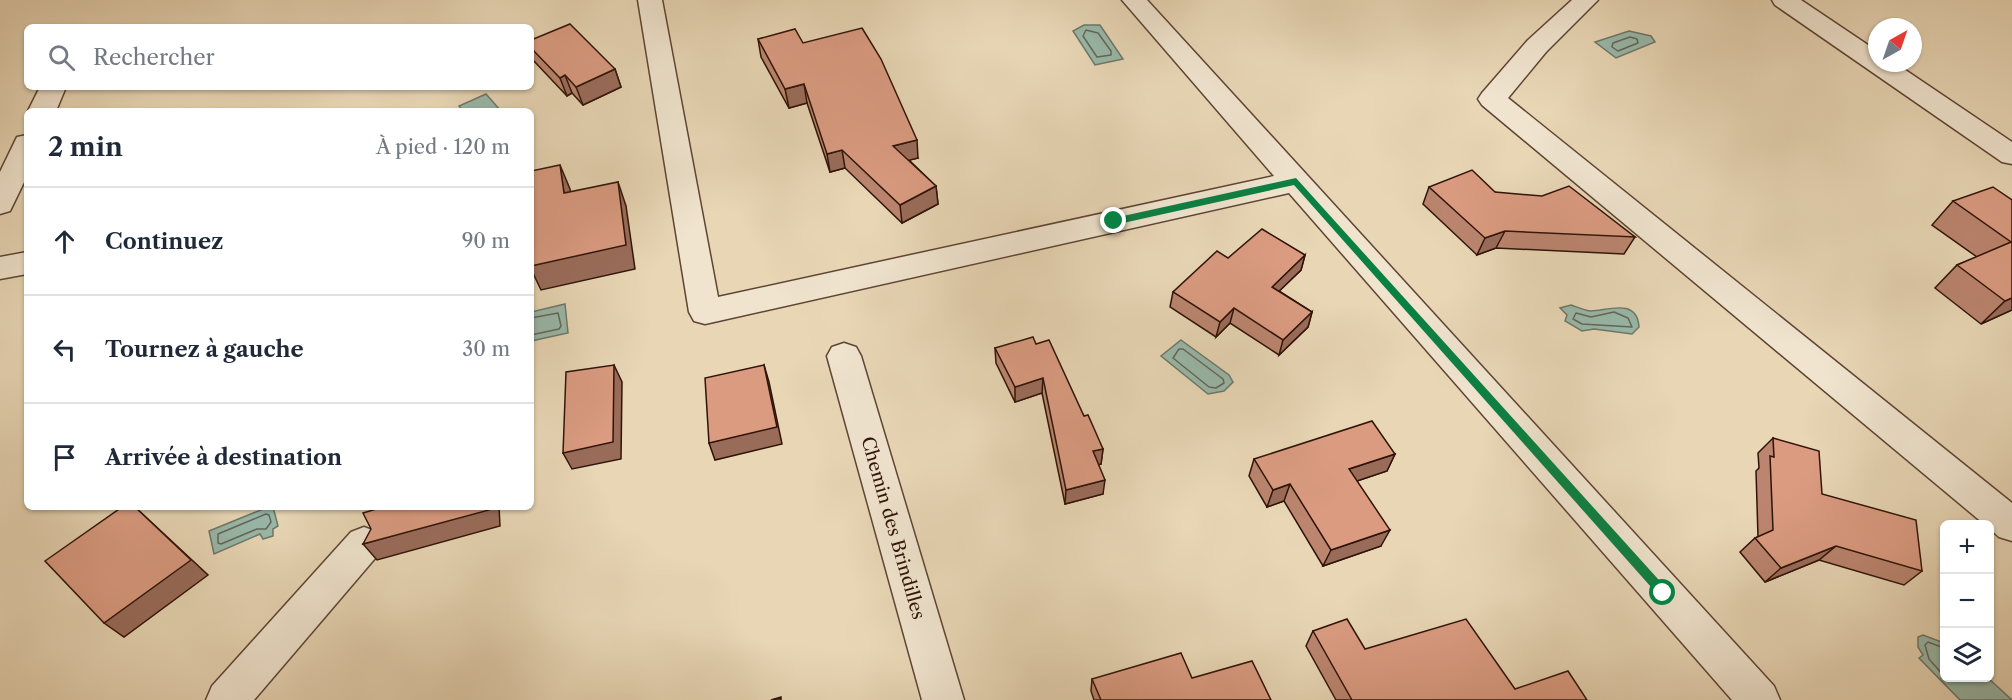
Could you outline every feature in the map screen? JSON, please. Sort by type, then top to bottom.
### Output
[{"type":"street","points":[[650,0],[705,312],[1296,181]]},
{"type":"street","points":[[1134,0],[1759,700]]},
{"type":"street","points":[[1586,0],[1537,46],[1492,99],[2012,525]]},
{"type":"street","points":[[1784,0],[2012,155]]},
{"type":"street","points":[[43,108],[52,90]]},
{"type":"street","points":[[0,204],[24,151]]},
{"type":"street","points":[[0,268],[24,264]]},
{"type":"street","name":"Chemin des Brindilles","points":[[844,356],[943,700]]},
{"type":"street","points":[[227,700],[364,544]]},
{"type":"water","points":[[1084,25],[1100,25],[1123,59],[1095,65],[1073,31]]},
{"type":"water","points":[[1629,31],[1651,36],[1655,42],[1616,58],[1595,42]]},
{"type":"water","points":[[486,94],[498,108],[461,108],[459,106]]},
{"type":"water","points":[[565,304],[568,333],[534,340],[534,311]]},
{"type":"water","points":[[1571,305],[1590,311],[1626,309],[1637,317],[1639,327],[1632,334],[1594,329],[1582,331],[1565,321],[1567,315],[1560,308]]},
{"type":"water","points":[[1181,340],[1229,375],[1233,382],[1224,391],[1208,394],[1161,356]]},
{"type":"water","points":[[261,510],[274,510],[278,526],[273,529],[273,536],[263,539],[260,534],[214,554],[209,531]]},
{"type":"water","points":[[1923,635],[1940,641],[1940,680],[1919,658],[1923,655],[1918,647],[1918,637]]},
{"type":"water","points":[[1942,682],[1992,682],[2012,700],[1960,700]]},
{"type":"building","points":[[570,24],[615,69],[576,87],[565,75],[560,78],[534,51],[534,39]]},
{"type":"building","points":[[862,28],[881,59],[917,140],[893,146],[936,186],[900,205],[842,150],[827,154],[804,84],[785,89],[758,39],[795,29],[803,43]]},
{"type":"building","points":[[560,165],[564,193],[618,182],[626,245],[534,265],[534,170]]},
{"type":"building","points":[[1472,170],[1495,192],[1542,196],[1569,186],[1635,237],[1505,231],[1485,238],[1429,187]]},
{"type":"building","points":[[1993,187],[2012,200],[2012,298],[2005,301],[1957,265],[2011,242],[1953,201]]},
{"type":"building","points":[[1262,229],[1305,255],[1272,287],[1312,312],[1283,340],[1234,308],[1220,322],[1173,292],[1217,251],[1228,258]]},
{"type":"building","points":[[1033,337],[1036,344],[1049,340],[1084,416],[1088,415],[1103,449],[1093,451],[1105,480],[1066,490],[1043,378],[1015,387],[995,348]]},
{"type":"building","points":[[614,365],[613,442],[563,453],[566,372]]},
{"type":"building","points":[[764,365],[777,427],[709,443],[705,378]]},
{"type":"building","points":[[1372,421],[1395,454],[1349,469],[1390,530],[1331,550],[1290,484],[1273,490],[1254,459]]},
{"type":"building","points":[[1773,438],[1819,451],[1822,494],[1916,520],[1922,571],[1836,546],[1781,568],[1755,538],[1773,530],[1770,456],[1774,457]]},
{"type":"building","points":[[118,510],[138,510],[191,560],[104,623],[45,561]]},
{"type":"building","points":[[373,510],[489,510],[363,544],[371,529],[363,513]]},
{"type":"building","points":[[1347,619],[1365,649],[1466,619],[1515,689],[1568,671],[1587,700],[1352,700],[1313,631]]},
{"type":"building","points":[[1181,653],[1192,678],[1252,661],[1271,700],[1101,700],[1092,679]]},
{"type":"route","points":[[1114,221],[1296,181],[1663,593]]}]
